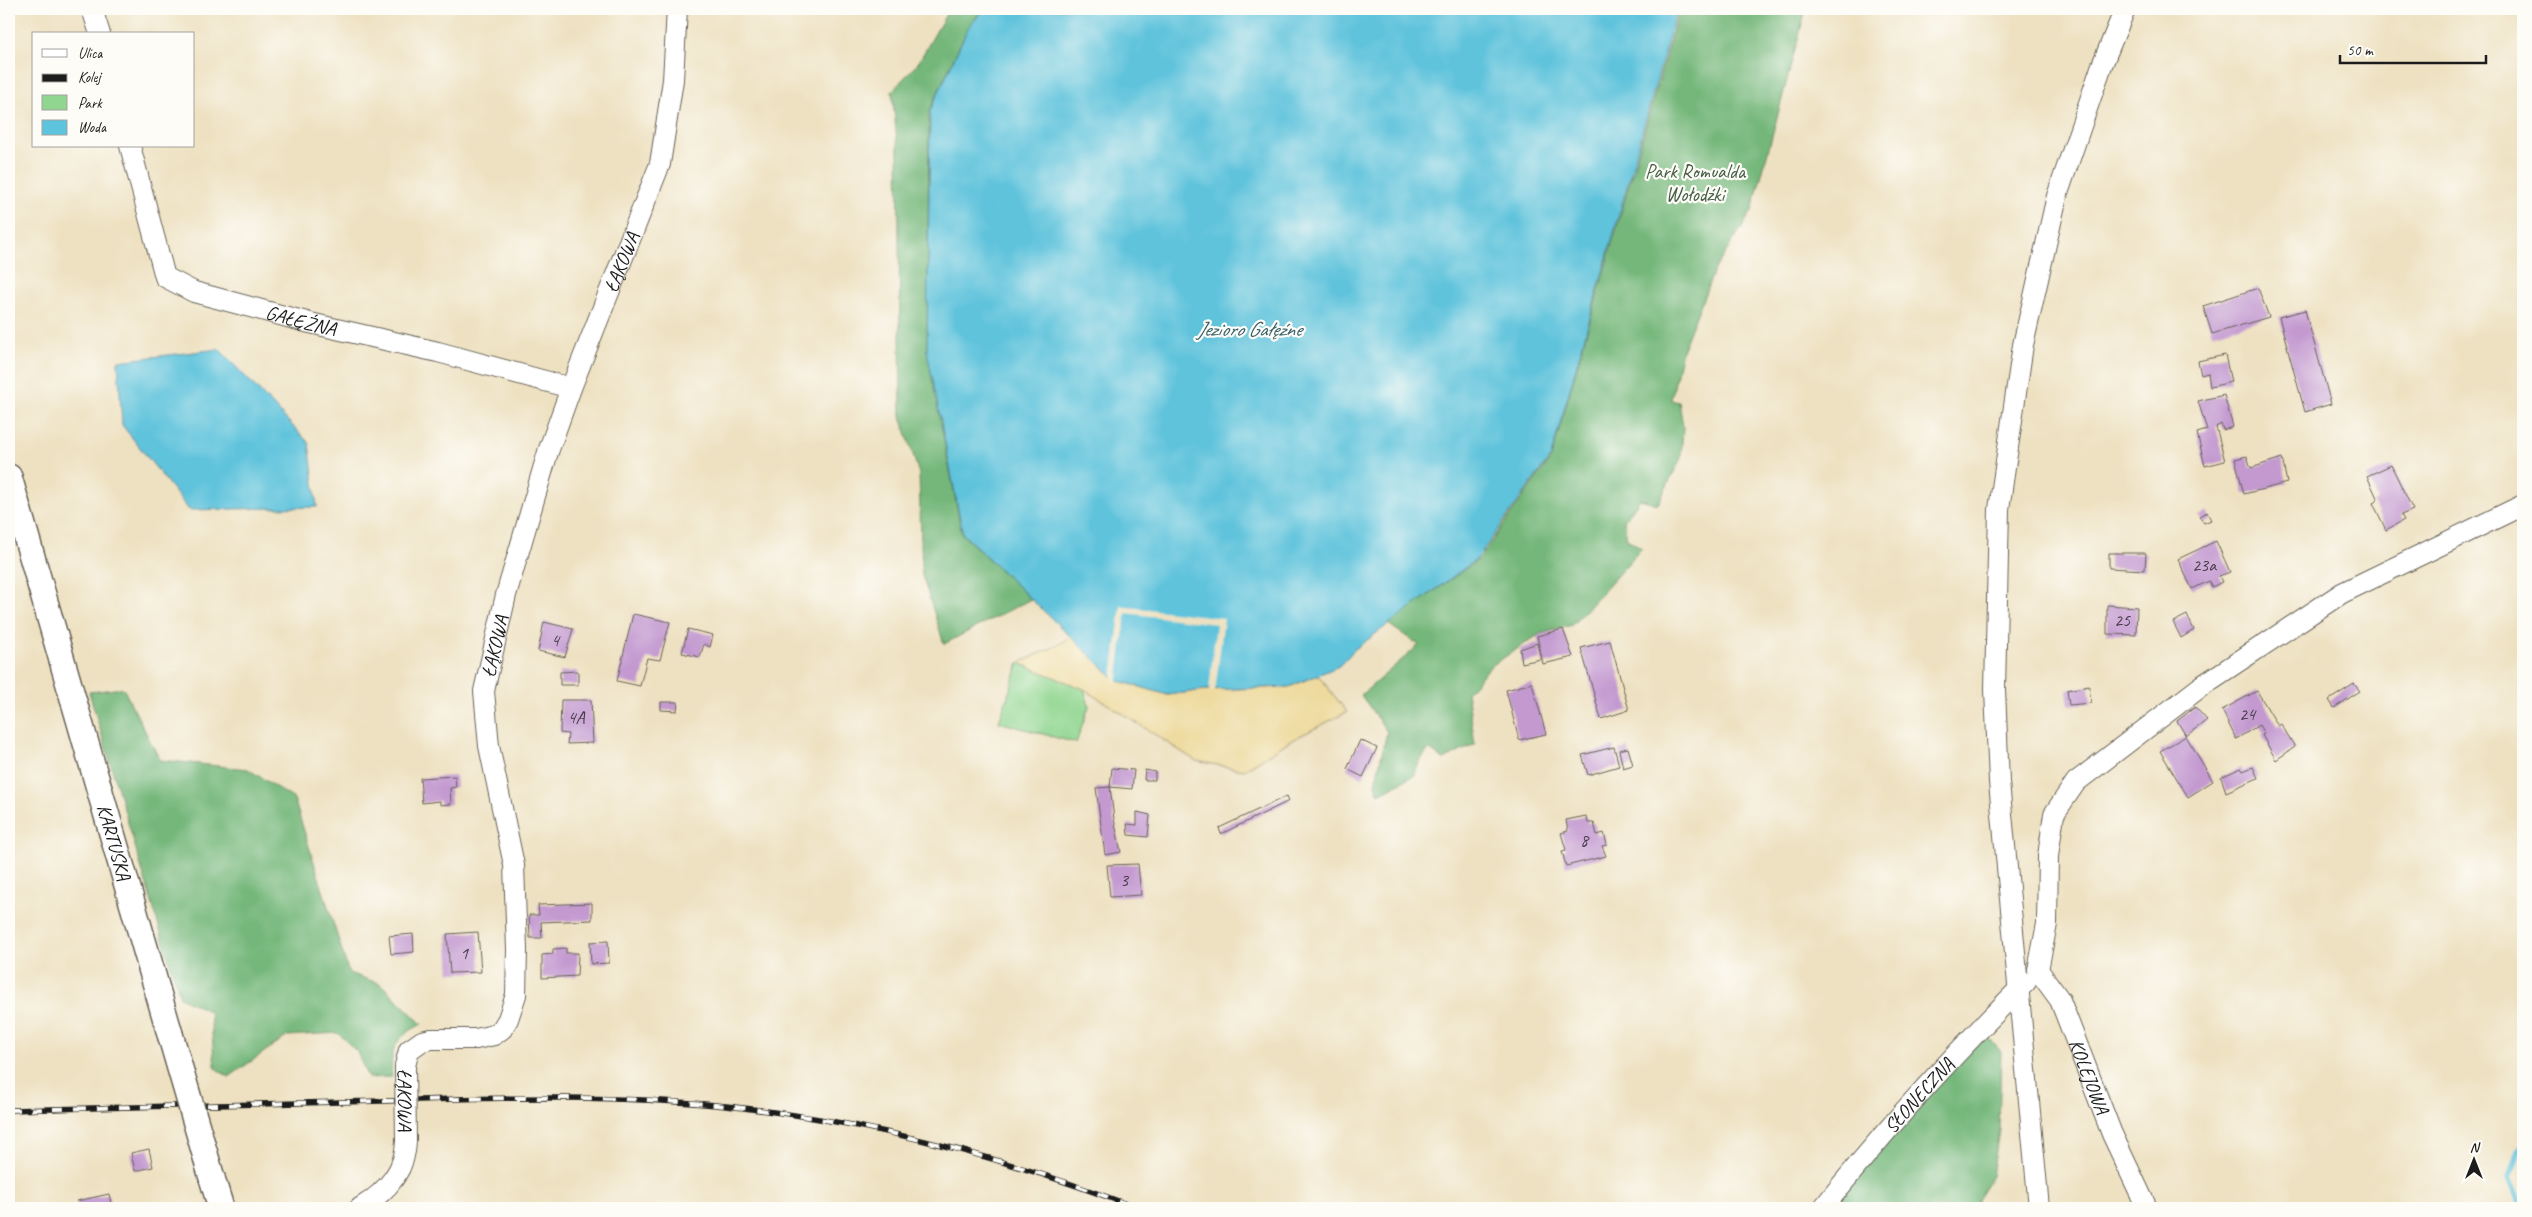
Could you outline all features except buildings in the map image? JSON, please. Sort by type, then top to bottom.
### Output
[{"type":"main road","name":"KARTUSKA","points":[[9,477],[220,1208]]},
{"type":"street","points":[[92,9],[99,32]]},
{"type":"street","name":"ŁĄKOWA","points":[[360,1208],[380,1194],[398,1173],[405,1156],[405,1066],[408,1050],[422,1041],[432,1039],[485,1038],[494,1035],[502,1029],[508,1019],[516,995],[517,950],[514,865],[489,746],[484,691],[506,595],[548,452],[571,388],[660,164],[673,80],[677,9]]},
{"type":"street","points":[[2039,1208],[1998,763],[1995,690],[1999,509],[2023,345],[2057,196],[2102,65],[2125,9]]},
{"type":"street","name":"GAŁĘŹNA","points":[[131,148],[165,277],[194,292],[310,323],[438,352],[571,388]]},
{"type":"street","points":[[2019,989],[2038,970],[2047,924],[2048,856],[2054,814],[2076,782],[2203,685],[2342,593],[2523,505]]},
{"type":"street","name":"KOLEJOWA","points":[[2038,970],[2060,1000],[2112,1134],[2147,1208]]},
{"type":"street","name":"SŁONECZNA","points":[[1824,1208],[1871,1147],[1951,1058],[2019,989]]},
{"type":"green space","points":[[949,9],[983,9],[968,28],[929,111],[927,351],[962,534],[1031,599],[944,644],[922,575],[919,474],[901,416],[898,151],[892,91],[918,63]]},
{"type":"green space","name":"Park Romualda Wołodźki","points":[[1679,9],[1806,9],[1752,211],[1714,271],[1682,351],[1671,400],[1679,402],[1683,427],[1681,458],[1658,504],[1640,499],[1624,521],[1627,539],[1642,548],[1572,625],[1540,634],[1491,666],[1467,692],[1475,744],[1444,760],[1429,749],[1419,762],[1415,775],[1379,794],[1375,784],[1387,732],[1361,695],[1419,645],[1388,624],[1479,559],[1551,458]]},
{"type":"green space","points":[[1019,663],[1084,689],[1089,706],[1076,743],[999,722]]},
{"type":"green space","points":[[123,688],[160,760],[248,769],[294,799],[349,973],[381,984],[422,1024],[406,1034],[396,1044],[392,1058],[392,1077],[368,1078],[357,1052],[338,1033],[287,1036],[229,1077],[215,1068],[210,1012],[180,997],[89,692]]},
{"type":"green space","points":[[1981,1031],[2001,1051],[1999,1130],[1992,1176],[1972,1208],[1826,1208]]},
{"type":"sand","points":[[1072,636],[1116,680],[1168,695],[1205,690],[1289,687],[1318,675],[1347,712],[1288,742],[1244,770],[1196,761],[1084,689],[1019,663],[1058,645]]},
{"type":"water","name":"Jezioro Gałęźne","points":[[984,9],[1677,9],[1551,456],[1477,559],[1355,649],[1339,666],[1289,687],[1205,690],[1168,695],[1116,680],[963,534],[927,351],[930,111],[968,28]]},
{"type":"water","points":[[219,349],[309,443],[317,507],[189,510],[122,425],[118,361]]},
{"type":"pier","points":[[1121,606],[1224,618],[1215,692],[1209,691],[1216,624],[1126,613],[1117,683],[1112,679]]},
{"type":"waterway","points":[[2522,1208],[2509,1178],[2518,1151],[2523,1146]]},
{"type":"railway","points":[[9,1110],[511,1098],[597,1098],[683,1102],[779,1113],[883,1131],[986,1157],[1137,1208]]}]
